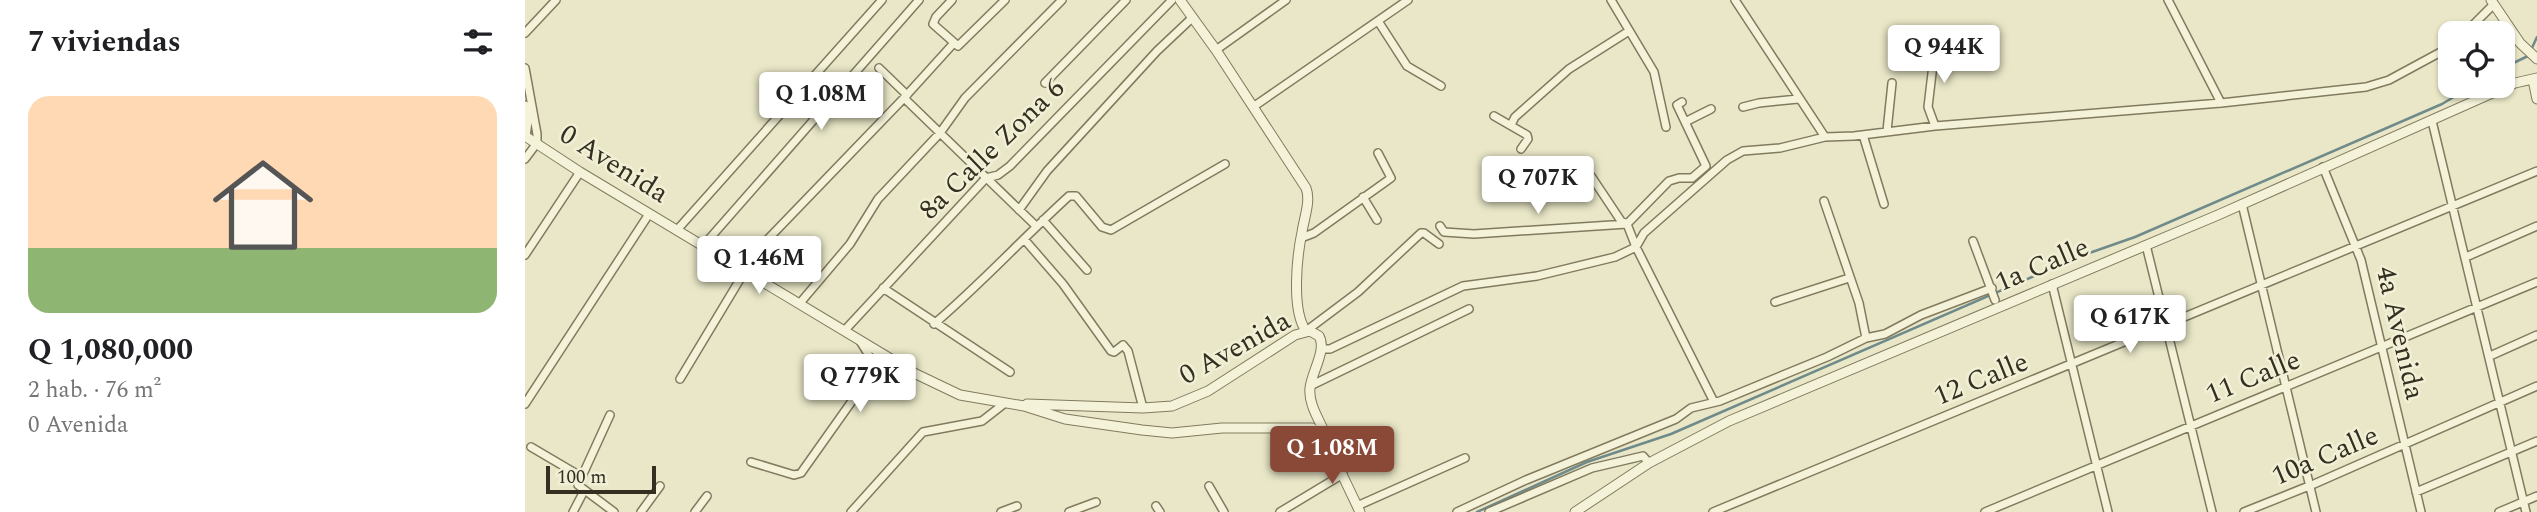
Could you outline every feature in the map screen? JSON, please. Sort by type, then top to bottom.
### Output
[{"type":"street","points":[[525,33],[554,0]]},
{"type":"street","points":[[677,230],[882,0]]},
{"type":"street","points":[[703,246],[919,0]]},
{"type":"street","points":[[952,0],[933,24],[955,45]]},
{"type":"street","points":[[680,379],[743,270],[955,45],[1005,0]]},
{"type":"street","points":[[800,303],[850,244],[878,199],[940,133],[973,90],[1062,0]]},
{"type":"street","points":[[1045,83],[1126,0]]},
{"type":"street","points":[[1216,50],[1286,0]]},
{"type":"street","points":[[1253,107],[1408,0]]},
{"type":"street","points":[[1611,0],[1655,75],[1666,127]]},
{"type":"street","points":[[1735,0],[1825,137]]},
{"type":"street","points":[[2168,0],[2221,103]]},
{"type":"street","points":[[1180,1],[1216,50],[1308,193],[1301,238],[1298,303],[1301,322],[1306,331],[1358,292],[1421,233],[1439,244]]},
{"type":"street","name":"8a Calle Zona 6","points":[[845,330],[986,178],[998,175],[1010,166],[1180,1]]},
{"type":"street","points":[[2475,21],[2492,2],[2536,58]]},
{"type":"street","points":[[1019,210],[1047,171],[1149,59],[1192,18]]},
{"type":"street","points":[[1378,21],[1407,66],[1441,86]]},
{"type":"street","points":[[1511,125],[1515,117],[1569,69],[1629,31]]},
{"type":"street","points":[[1935,48],[1928,107],[1935,126]]},
{"type":"street","points":[[1322,349],[1331,349],[1463,286],[1537,276],[1615,257],[1636,247],[1644,233],[1732,156],[1743,151],[1780,148],[1825,137],[2221,103],[2366,87],[2401,74],[2438,54]]},
{"type":"street","points":[[525,68],[534,110],[537,143],[525,159]]},
{"type":"street","points":[[879,68],[940,133],[1036,226]]},
{"type":"street","points":[[2535,79],[2537,99]]},
{"type":"street","name":"1a Calle","points":[[1574,512],[1649,463],[1729,421],[2242,204],[2515,83],[2535,79]]},
{"type":"street","points":[[1887,131],[1892,83]]},
{"type":"street","points":[[1743,107],[1798,99]]},
{"type":"street","points":[[1440,226],[1444,232],[1473,234],[1627,224],[1669,181],[1692,178],[1705,167],[1706,163],[1677,105],[1682,102]]},
{"type":"street","points":[[525,105],[528,122],[526,136]]},
{"type":"street","points":[[1685,122],[1711,109]]},
{"type":"street","points":[[1494,116],[1527,135],[1528,139],[1521,149]]},
{"type":"street","points":[[2432,121],[2526,512]]},
{"type":"street","points":[[1863,135],[1884,204]]},
{"type":"street","name":"0 Avenida","points":[[526,136],[649,214],[950,391],[1065,419],[1163,433],[1222,428],[1307,428],[1315,430],[1329,447]]},
{"type":"street","points":[[1301,238],[1317,232],[1391,178],[1378,153]]},
{"type":"street","points":[[935,324],[1036,226],[1073,195],[1106,230],[1113,229],[1225,164]]},
{"type":"street","name":"4a Avenida","points":[[2323,167],[2357,247],[2421,512]]},
{"type":"street","points":[[525,255],[580,172]]},
{"type":"street","points":[[1557,172],[1560,181],[1565,184],[1591,176],[1621,221],[1627,224],[1714,402]]},
{"type":"street","name":"12 Calle","points":[[1713,512],[2537,172]]},
{"type":"street","points":[[1363,197],[1377,220]]},
{"type":"street","points":[[1824,201],[1859,303],[1866,338]]},
{"type":"street","points":[[2242,204],[2316,512]]},
{"type":"street","points":[[525,404],[649,214]]},
{"type":"street","points":[[1043,220],[1087,270]]},
{"type":"street","points":[[2466,257],[2537,226]]},
{"type":"street","points":[[1024,239],[1063,284],[1111,351],[1114,352],[1123,345],[1128,351],[1143,408]]},
{"type":"street","points":[[1973,241],[1996,300]]},
{"type":"street","points":[[2146,245],[2211,512]]},
{"type":"street","points":[[1775,302],[1849,278]]},
{"type":"street","name":"11 Calle","points":[[1985,512],[2537,282]]},
{"type":"street","points":[[2052,284],[2108,512]]},
{"type":"street","points":[[883,288],[1010,372]]},
{"type":"street","points":[[1457,512],[1526,480],[1676,419],[1691,408],[1714,402],[1815,362],[1866,338],[1885,334],[1921,315],[1992,289]]},
{"type":"street","points":[[1310,386],[1469,309]]},
{"type":"street","name":"0 Avenida","points":[[1008,404],[1143,408],[1172,406],[1199,396],[1306,331],[1319,336],[1322,349],[1310,386],[1311,400],[1358,509]]},
{"type":"street","points":[[2490,356],[2537,335]]},
{"type":"street","points":[[751,463],[794,475],[801,473],[874,370],[875,365],[860,340]]},
{"type":"street","name":"10a Calle","points":[[2244,512],[2537,386]]},
{"type":"street","points":[[851,512],[923,432],[982,421],[1008,404]]},
{"type":"street","points":[[573,512],[582,477],[610,415]]},
{"type":"street","points":[[2416,492],[2537,441]]},
{"type":"street","points":[[531,447],[582,477]]},
{"type":"street","points":[[1489,512],[1602,465],[1643,456],[1649,463]]},
{"type":"street","points":[[1358,509],[1465,458]]},
{"type":"street","points":[[1280,512],[1343,474]]},
{"type":"street","points":[[641,512],[660,486]]},
{"type":"street","points":[[1209,486],[1224,512]]},
{"type":"street","points":[[581,488],[614,512]]},
{"type":"street","points":[[695,512],[707,496]]},
{"type":"street","points":[[2499,512],[2537,496]]},
{"type":"street","points":[[1069,512],[1096,502]]},
{"type":"street","points":[[1001,512],[1017,506]]},
{"type":"waterway","points":[[2531,50],[2537,37]]},
{"type":"waterway","points":[[2515,62],[2528,56]]},
{"type":"waterway","points":[[1477,512],[1587,462],[1671,434],[2078,257],[2135,237],[2452,98]]}]
